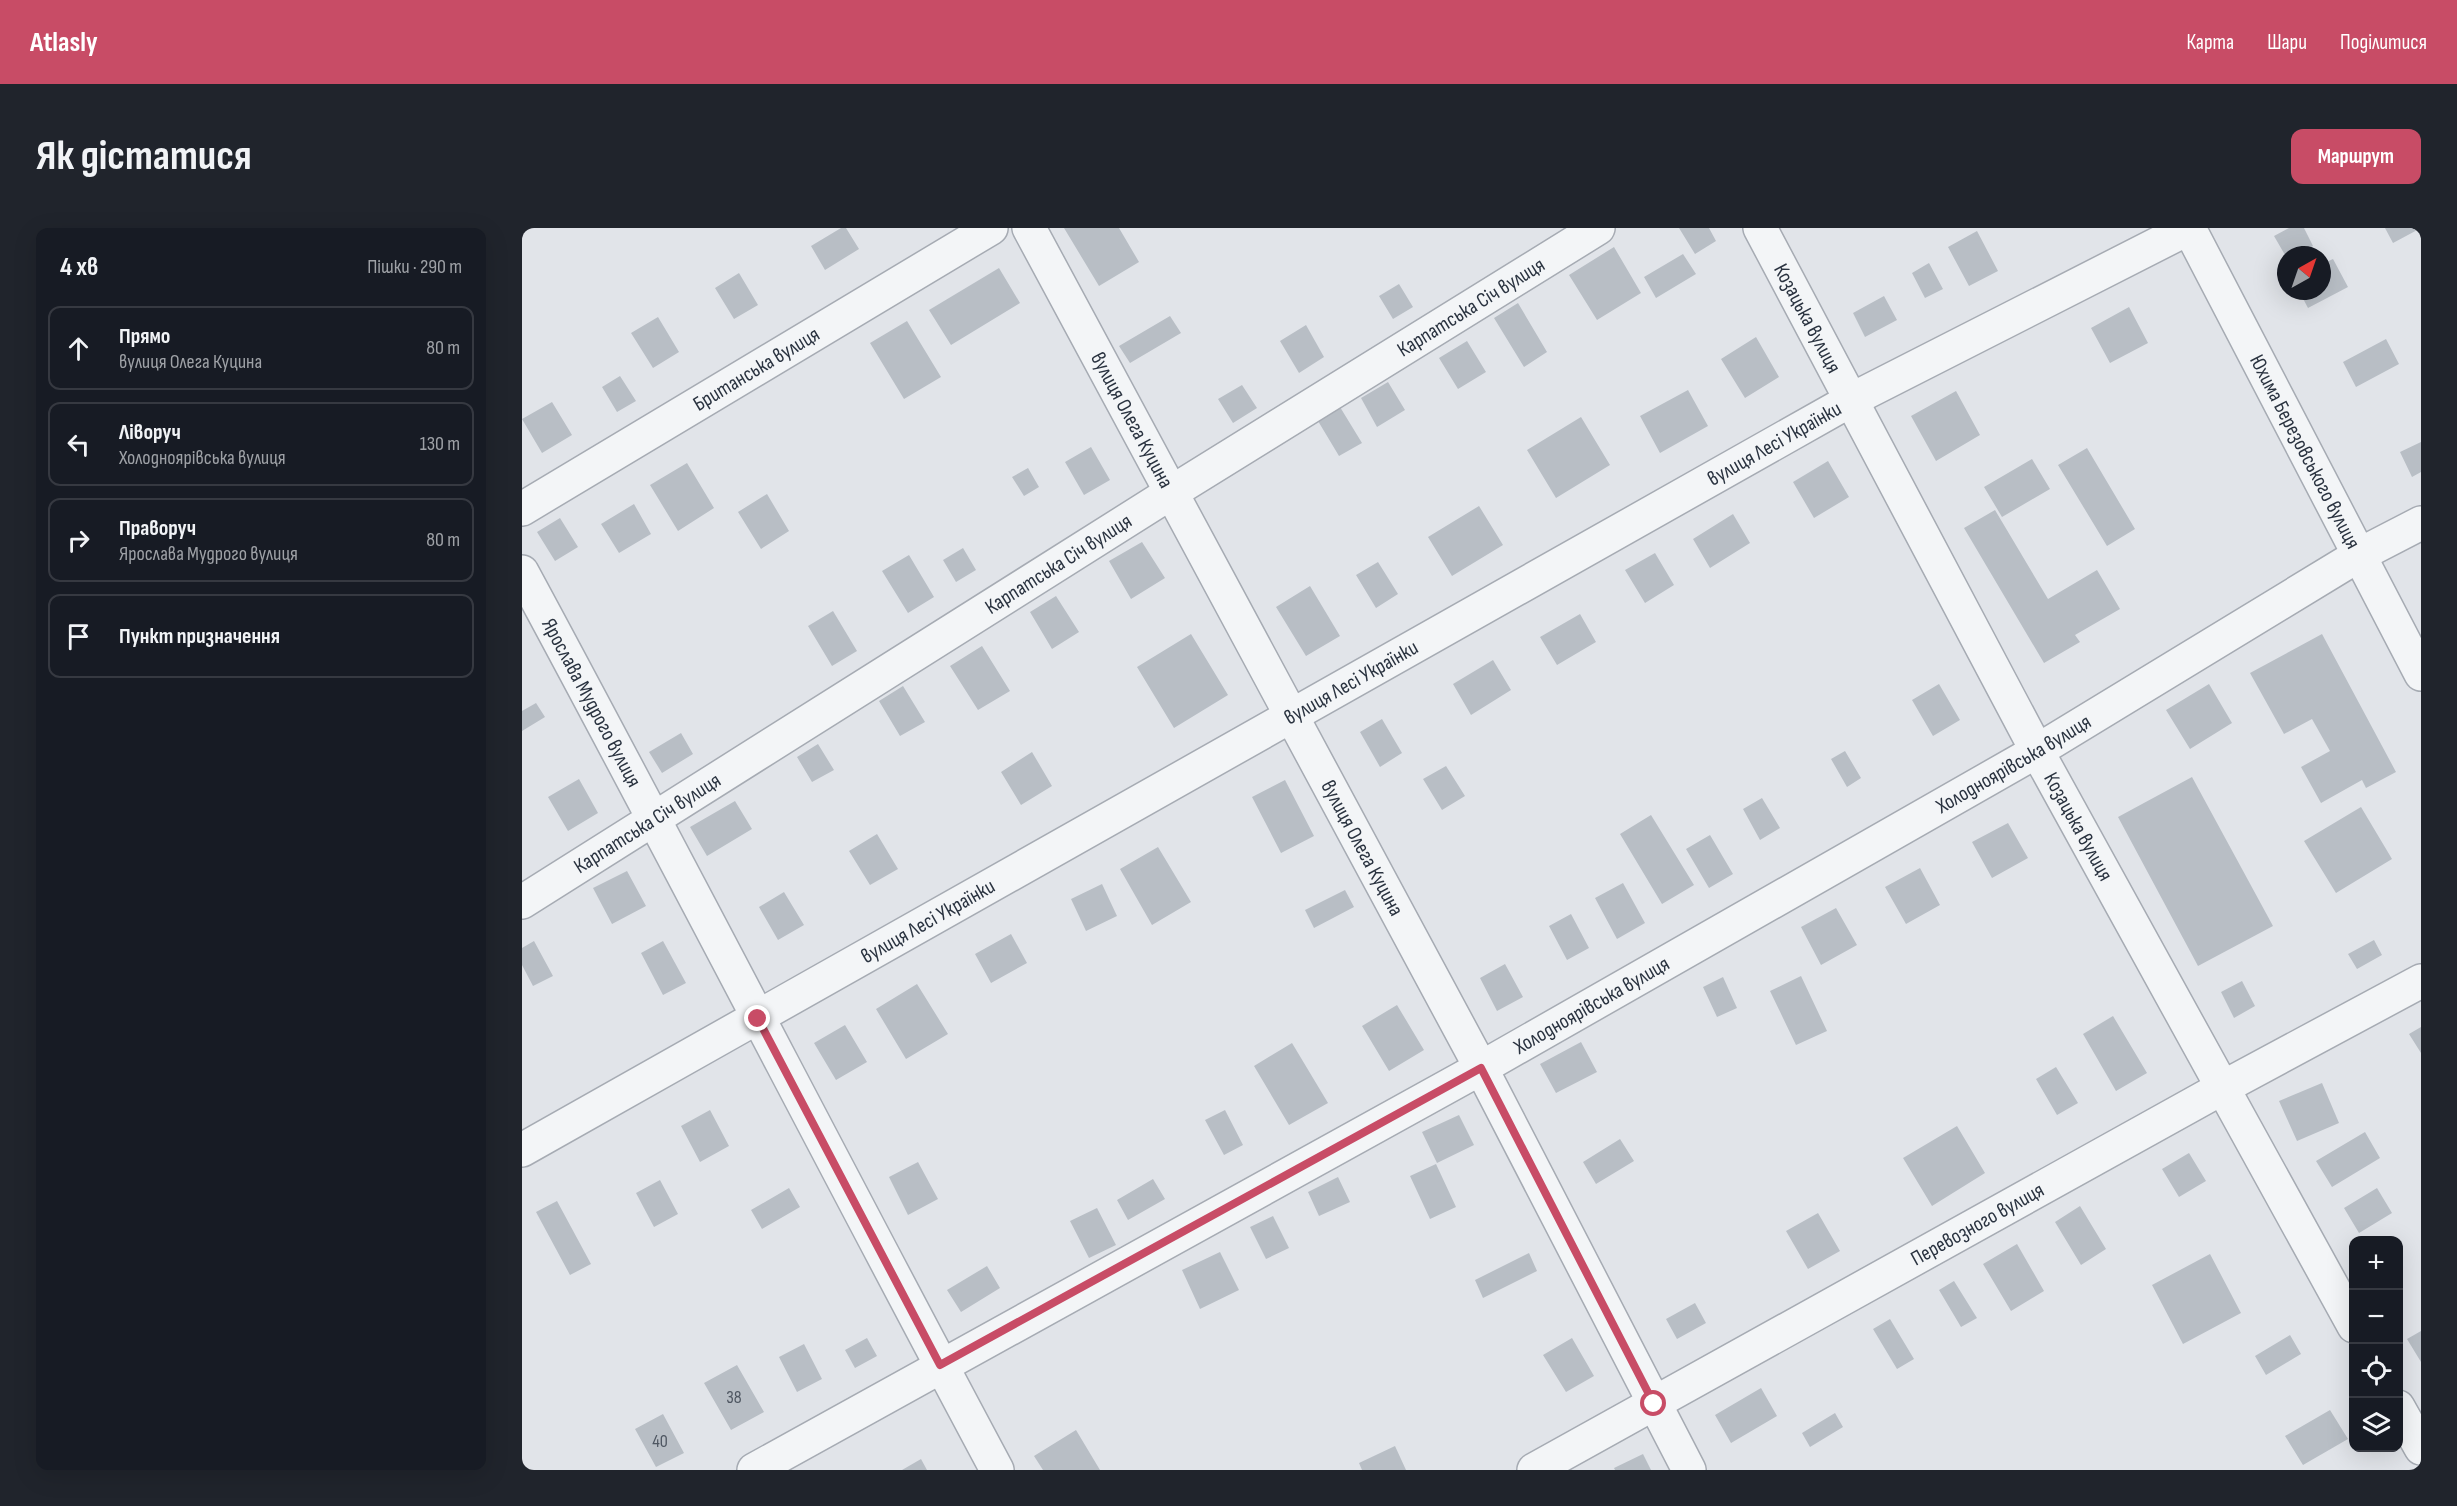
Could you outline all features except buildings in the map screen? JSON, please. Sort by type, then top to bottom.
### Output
[{"type":"street","name":"Британська вулиця","points":[[522,509],[991,228]]},
{"type":"street","name":"вулиця Олега Куцина","points":[[1029,228],[1481,1068],[1689,1470]]},
{"type":"street","name":"Карпатська Січ вулиця","points":[[522,902],[1172,492],[1598,228]]},
{"type":"street","name":"Козацька вулиця","points":[[1760,228],[2037,751],[2349,1317]]},
{"type":"street","name":"вулиця Лесі Українки","points":[[522,1150],[758,1019],[1851,400],[2189,228]]},
{"type":"street","name":"Юхима Березовського вулиця","points":[[2189,228],[2421,674]]},
{"type":"street","name":"Холодноярівська вулиця","points":[[754,1470],[940,1365],[1481,1068],[2037,751],[2359,555],[2421,523]]},
{"type":"street","name":"Ярослава Мудрого вулиця","points":[[522,572],[655,818],[758,1019],[997,1470]]},
{"type":"street","name":"Перевозного вулиця","points":[[1534,1470],[2222,1088],[2421,981]]},
{"type":"street","points":[[2403,1416],[2421,1448]]},
{"type":"route","points":[[758,1019],[940,1365],[1481,1068],[1654,1404]]}]
